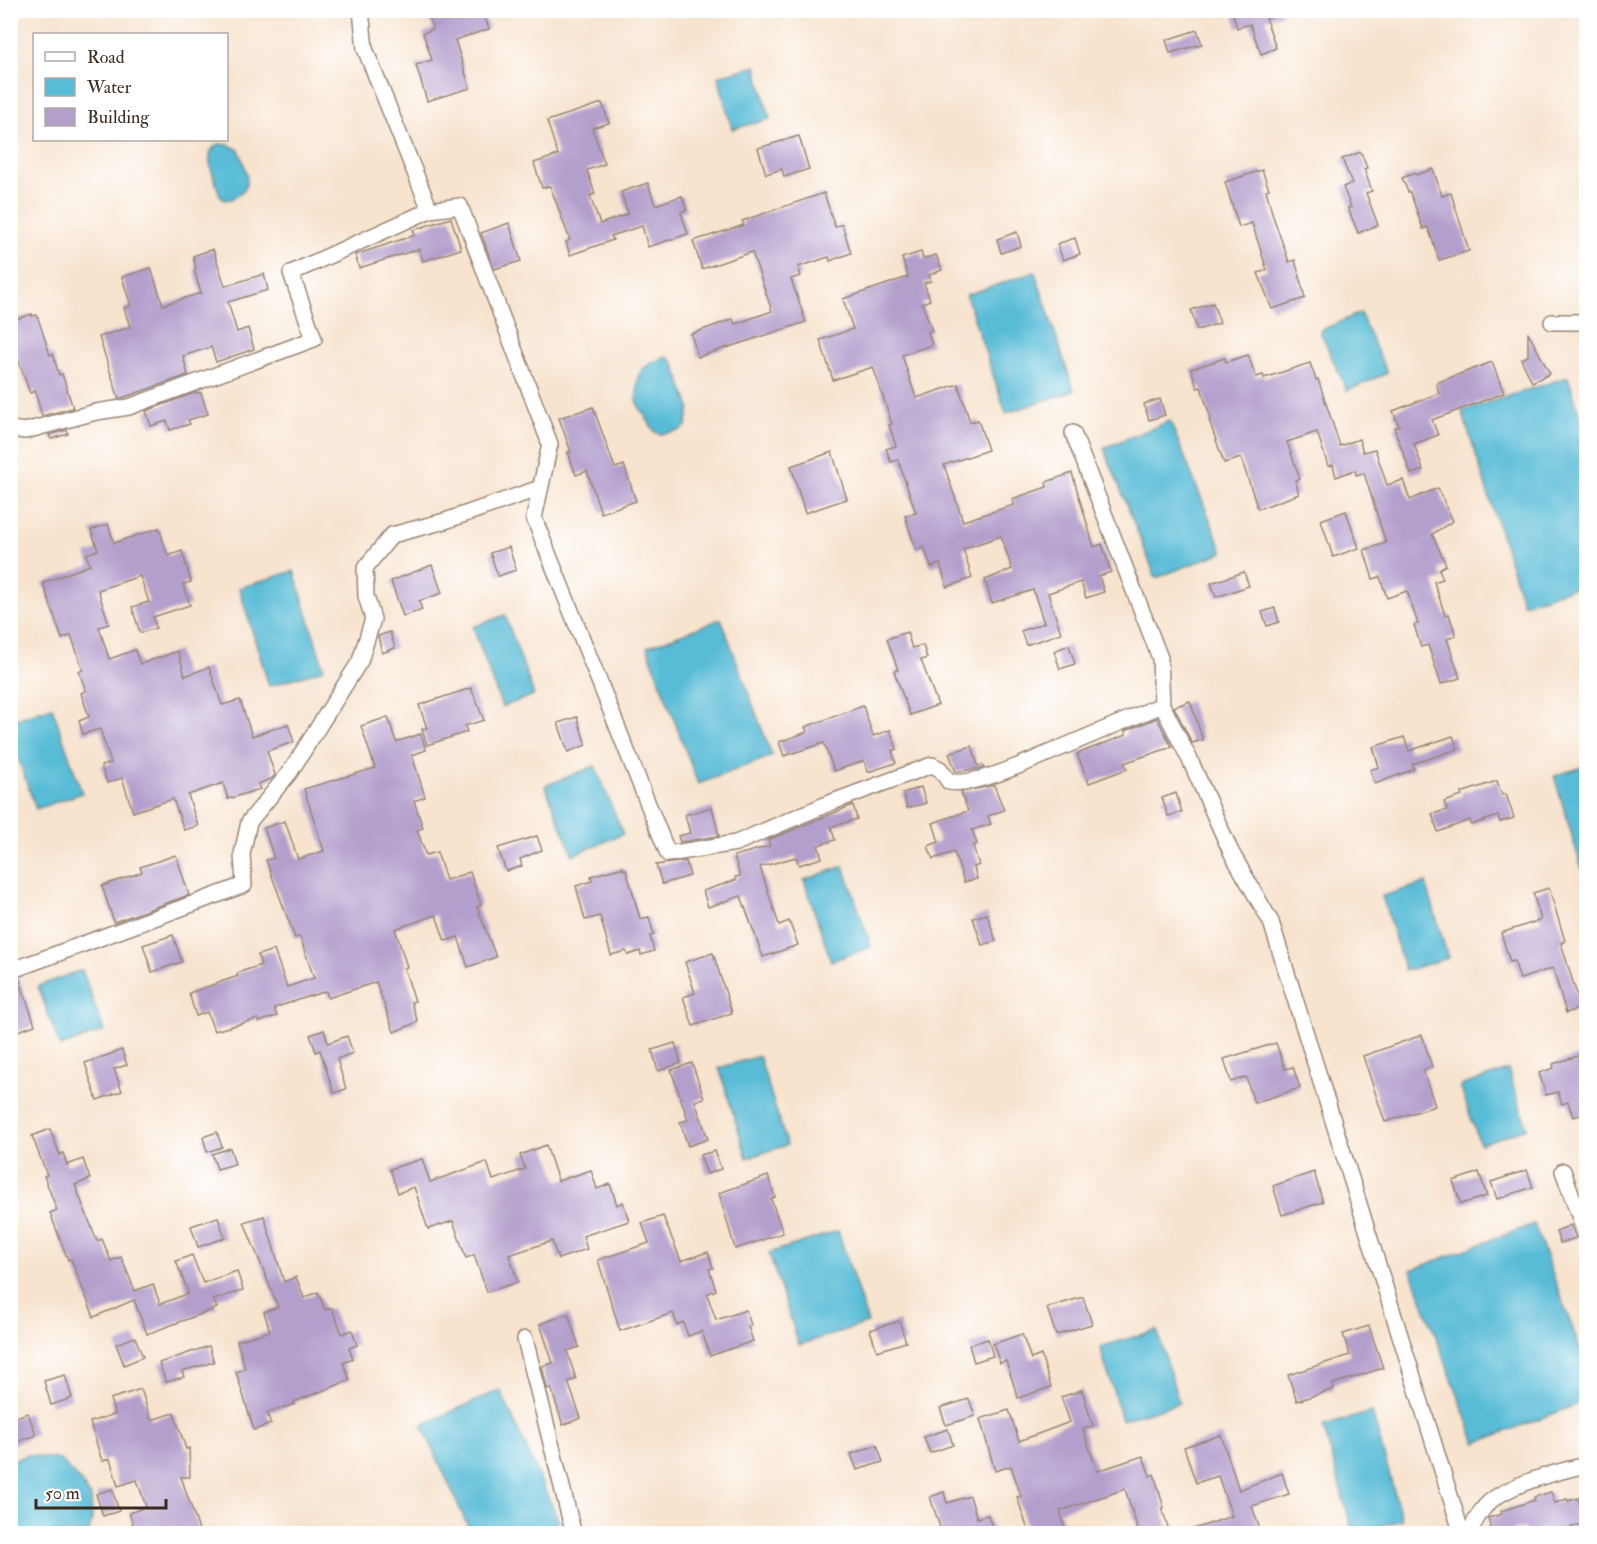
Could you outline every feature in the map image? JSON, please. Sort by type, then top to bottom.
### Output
[{"type":"street","points":[[361,10],[365,50],[430,210]]},
{"type":"street","points":[[10,429],[25,430],[96,412],[129,408],[314,339],[291,273],[430,210],[460,206],[550,444],[534,518],[668,854],[736,843],[827,804],[932,765],[940,769],[949,782],[954,783],[1010,769],[1162,705]]},
{"type":"street","points":[[1552,322],[1587,322]]},
{"type":"street","points":[[1073,433],[1160,658],[1162,705],[1190,760],[1231,852],[1270,922],[1462,1533]]},
{"type":"street","points":[[10,971],[244,885],[242,854],[249,822],[291,772],[360,661],[374,619],[366,596],[365,568],[392,535],[445,521],[540,488]]},
{"type":"street","points":[[1563,1171],[1587,1234]]},
{"type":"street","points":[[525,1339],[573,1531],[568,1533]]},
{"type":"street","points":[[1469,1533],[1484,1507],[1502,1494],[1528,1481],[1587,1465]]},
{"type":"water","points":[[756,66],[770,119],[732,129],[718,76]]},
{"type":"water","points":[[219,144],[229,145],[239,150],[247,175],[243,191],[228,200],[220,196],[211,167],[210,153]]},
{"type":"water","points":[[1035,272],[1074,391],[1006,413],[966,295]]},
{"type":"water","points":[[1360,313],[1387,373],[1347,391],[1320,331]]},
{"type":"water","points":[[667,357],[674,363],[690,408],[686,426],[681,430],[661,434],[655,432],[637,403],[638,377],[642,370],[651,363]]},
{"type":"water","points":[[1568,377],[1586,436],[1586,584],[1523,604],[1462,411]]},
{"type":"water","points":[[1170,421],[1223,552],[1156,578],[1104,448]]},
{"type":"water","points":[[294,571],[324,669],[269,686],[239,588]]},
{"type":"water","points":[[505,615],[534,695],[502,707],[473,627]]},
{"type":"water","points":[[721,619],[772,756],[698,784],[647,647]]},
{"type":"water","points":[[52,707],[82,793],[36,809],[11,738],[11,721]]},
{"type":"water","points":[[595,766],[623,834],[573,855],[545,786]]},
{"type":"water","points":[[1586,766],[1586,868],[1582,869],[1554,776]]},
{"type":"water","points":[[844,866],[871,947],[831,961],[804,880]]},
{"type":"water","points":[[1426,883],[1448,958],[1405,971],[1382,896]]},
{"type":"water","points":[[82,970],[104,1031],[60,1047],[38,986]]},
{"type":"water","points":[[759,1056],[787,1145],[747,1158],[719,1068]]},
{"type":"water","points":[[1508,1070],[1527,1128],[1480,1144],[1460,1086]]},
{"type":"water","points":[[1534,1224],[1586,1365],[1586,1401],[1476,1443],[1411,1270]]},
{"type":"water","points":[[838,1231],[868,1323],[799,1345],[769,1253]]},
{"type":"water","points":[[1157,1330],[1179,1403],[1122,1420],[1100,1347]]},
{"type":"water","points":[[500,1390],[559,1521],[531,1533],[471,1533],[422,1425]]},
{"type":"water","points":[[1372,1412],[1402,1520],[1353,1533],[1323,1426]]},
{"type":"water","points":[[28,1455],[61,1460],[81,1482],[91,1498],[92,1518],[89,1533],[11,1533],[11,1461]]},
{"type":"building","points":[[426,10],[483,11],[489,29],[455,40],[470,88],[427,101],[416,65],[432,60],[423,33],[433,29]]},
{"type":"building","points":[[1232,10],[1282,10],[1282,14],[1266,19],[1276,48],[1261,54],[1250,24],[1237,28]]},
{"type":"building","points":[[1197,30],[1202,44],[1170,53],[1166,40]]},
{"type":"building","points":[[602,103],[609,123],[592,128],[605,164],[587,170],[595,194],[590,196],[600,224],[628,214],[621,192],[648,183],[655,205],[682,196],[687,210],[681,212],[688,234],[648,247],[642,226],[611,236],[613,240],[570,255],[566,242],[570,240],[550,186],[542,188],[534,163],[558,155],[547,121]]},
{"type":"building","points":[[799,136],[809,169],[784,177],[782,169],[766,174],[758,148]]},
{"type":"building","points":[[1361,152],[1372,191],[1366,193],[1378,225],[1358,233],[1343,187],[1352,183],[1342,159]]},
{"type":"building","points":[[1433,169],[1442,196],[1451,193],[1469,251],[1439,260],[1428,227],[1423,229],[1410,192],[1402,178]]},
{"type":"building","points":[[1262,170],[1269,189],[1266,190],[1273,216],[1289,262],[1295,260],[1305,298],[1272,309],[1258,273],[1267,270],[1252,223],[1239,227],[1225,182]]},
{"type":"building","points":[[824,193],[835,227],[842,224],[851,253],[830,261],[829,257],[798,267],[801,276],[791,279],[806,322],[698,357],[691,334],[733,319],[735,324],[772,311],[752,252],[702,269],[693,241],[744,225],[742,221]]},
{"type":"building","points":[[451,218],[461,249],[423,261],[419,249],[359,268],[355,255],[415,235],[413,230]]},
{"type":"building","points":[[509,223],[521,261],[494,269],[481,233]]},
{"type":"building","points":[[1017,232],[1021,246],[1001,253],[997,239]]},
{"type":"building","points":[[1075,238],[1080,254],[1063,260],[1057,244]]},
{"type":"building","points":[[213,249],[225,286],[264,274],[268,290],[228,302],[237,332],[248,328],[254,349],[216,362],[211,347],[183,356],[188,375],[119,399],[99,337],[130,327],[124,308],[131,306],[122,277],[151,268],[163,305],[201,293],[194,270],[196,269],[193,256]]},
{"type":"building","points":[[921,252],[923,259],[936,255],[942,270],[929,275],[931,281],[924,283],[930,300],[922,303],[932,331],[928,332],[932,345],[902,355],[916,398],[958,384],[970,422],[978,420],[988,450],[944,465],[963,521],[1014,505],[1012,499],[1047,487],[1046,482],[1072,473],[1094,547],[1102,544],[1111,572],[1099,576],[1104,592],[1086,598],[1081,582],[1048,593],[1061,633],[1026,645],[1021,631],[1044,623],[1033,590],[992,603],[985,580],[1012,569],[1001,536],[963,549],[972,578],[947,587],[940,564],[931,567],[924,547],[916,550],[905,516],[916,513],[898,460],[891,462],[886,449],[896,446],[889,425],[892,424],[873,367],[833,380],[820,340],[853,329],[843,299],[908,277],[902,258]]},
{"type":"building","points":[[1213,303],[1220,323],[1197,330],[1191,310]]},
{"type":"building","points":[[32,314],[32,316],[37,315],[50,355],[53,354],[59,375],[62,374],[73,408],[42,416],[35,391],[30,393],[10,337],[10,321]]},
{"type":"building","points":[[1528,332],[1550,374],[1532,382],[1521,359],[1528,356]]},
{"type":"building","points":[[1248,355],[1256,377],[1263,375],[1264,378],[1310,363],[1316,380],[1318,379],[1340,446],[1359,439],[1363,452],[1375,449],[1387,485],[1403,480],[1410,500],[1438,488],[1453,521],[1432,534],[1446,565],[1439,569],[1443,579],[1434,582],[1445,615],[1449,614],[1456,636],[1447,639],[1460,678],[1441,684],[1428,645],[1421,647],[1414,625],[1418,624],[1407,591],[1387,598],[1380,577],[1373,579],[1364,550],[1386,543],[1364,473],[1356,475],[1355,470],[1336,477],[1333,465],[1328,466],[1317,432],[1287,442],[1300,479],[1295,480],[1299,494],[1258,509],[1241,458],[1224,463],[1209,420],[1211,419],[1201,387],[1197,388],[1191,369],[1225,358],[1226,362]]},
{"type":"building","points":[[1492,362],[1504,393],[1432,420],[1438,435],[1414,444],[1423,470],[1411,474],[1394,428],[1399,426],[1393,411],[1439,393],[1436,383]]},
{"type":"building","points":[[194,393],[201,393],[208,414],[188,420],[190,424],[170,430],[167,421],[151,426],[146,411]]},
{"type":"building","points":[[1160,399],[1165,415],[1149,420],[1144,404]]},
{"type":"building","points":[[593,407],[615,468],[624,465],[636,501],[601,513],[587,471],[576,475],[559,418]]},
{"type":"building","points":[[67,430],[68,434],[51,439],[49,435]]},
{"type":"building","points":[[832,452],[847,499],[805,513],[791,466]]},
{"type":"building","points":[[1346,511],[1359,548],[1333,557],[1321,520]]},
{"type":"building","points":[[108,524],[114,543],[159,528],[168,556],[182,551],[191,582],[183,584],[190,605],[153,617],[156,628],[140,633],[132,607],[149,602],[140,576],[98,590],[109,624],[99,627],[109,659],[135,650],[140,664],[178,651],[185,676],[209,667],[222,705],[240,700],[252,736],[288,724],[294,742],[267,751],[275,775],[258,784],[260,789],[228,799],[223,783],[188,795],[198,826],[184,830],[173,799],[133,812],[122,778],[107,783],[101,766],[111,763],[100,729],[83,734],[79,721],[89,717],[81,693],[86,691],[79,671],[83,670],[71,635],[62,639],[43,583],[90,565],[86,554],[98,550],[91,530]]},
{"type":"building","points":[[509,547],[516,570],[498,576],[490,553]]},
{"type":"building","points":[[432,565],[442,593],[419,601],[422,610],[403,616],[391,581]]},
{"type":"building","points":[[1244,572],[1249,586],[1216,597],[1211,583]]},
{"type":"building","points":[[1275,608],[1279,622],[1267,626],[1262,612]]},
{"type":"building","points":[[390,632],[395,648],[382,653],[378,636]]},
{"type":"building","points":[[907,632],[912,648],[923,645],[927,658],[921,660],[938,705],[910,715],[894,671],[898,670],[887,639]]},
{"type":"building","points":[[1069,645],[1075,664],[1060,669],[1054,651]]},
{"type":"building","points":[[471,688],[484,720],[465,726],[467,732],[427,745],[422,729],[427,728],[419,705]]},
{"type":"building","points":[[1190,701],[1203,740],[1192,743],[1174,707]]},
{"type":"building","points":[[863,706],[873,736],[890,730],[897,749],[892,751],[896,763],[868,772],[864,761],[834,771],[824,743],[784,756],[779,742],[807,732],[805,727]]},
{"type":"building","points":[[388,717],[396,742],[421,734],[426,750],[412,755],[425,797],[414,801],[423,828],[417,830],[426,855],[437,852],[446,880],[470,872],[481,905],[477,907],[496,957],[468,967],[458,937],[445,941],[436,915],[395,929],[407,967],[404,968],[415,1001],[411,1002],[418,1022],[394,1032],[376,982],[328,998],[326,991],[274,1008],[277,1016],[214,1031],[207,1012],[196,1016],[189,993],[238,976],[237,973],[261,965],[258,955],[274,950],[287,987],[314,978],[300,937],[295,938],[266,860],[274,858],[264,828],[285,821],[298,859],[324,851],[304,789],[375,768],[361,726]]},
{"type":"building","points":[[577,717],[586,745],[568,752],[558,723]]},
{"type":"building","points":[[1157,718],[1172,747],[1124,763],[1127,769],[1089,783],[1077,754],[1126,735],[1125,731]]},
{"type":"building","points":[[1453,736],[1458,749],[1412,764],[1414,769],[1375,784],[1370,770],[1379,767],[1373,747],[1404,737],[1409,751]]},
{"type":"building","points":[[972,746],[978,766],[983,765],[984,768],[956,772],[949,753]]},
{"type":"building","points":[[1497,781],[1502,795],[1506,794],[1514,818],[1500,822],[1498,816],[1471,825],[1470,820],[1438,832],[1432,814],[1447,810],[1444,802],[1462,796],[1461,793]]},
{"type":"building","points":[[994,785],[1004,810],[988,816],[991,824],[972,830],[977,844],[973,846],[979,865],[974,867],[977,879],[964,882],[954,852],[933,859],[928,846],[939,842],[933,823],[968,811],[961,792]]},
{"type":"building","points":[[921,787],[926,803],[907,808],[903,793]]},
{"type":"building","points":[[1176,793],[1182,812],[1168,816],[1162,798]]},
{"type":"building","points":[[853,805],[857,819],[831,827],[835,840],[818,845],[822,858],[799,865],[796,857],[760,867],[779,925],[789,921],[798,945],[763,957],[741,896],[708,907],[703,891],[736,880],[735,877],[740,876],[734,856],[770,846],[768,840]]},
{"type":"building","points":[[712,807],[719,836],[680,842],[678,836],[690,833],[685,815]]},
{"type":"building","points":[[537,836],[542,850],[520,859],[522,866],[506,871],[498,848]]},
{"type":"building","points":[[176,855],[189,895],[114,922],[102,886],[142,872],[140,867]]},
{"type":"building","points":[[686,861],[690,876],[662,884],[656,865]]},
{"type":"building","points":[[623,867],[623,870],[626,869],[640,919],[649,917],[654,935],[650,936],[654,951],[641,955],[640,951],[628,955],[626,951],[611,955],[600,916],[585,920],[576,886],[592,881],[591,876]]},
{"type":"building","points":[[1549,888],[1565,941],[1561,943],[1581,1008],[1566,1013],[1553,968],[1520,979],[1514,961],[1510,962],[1501,933],[1541,920],[1533,893]]},
{"type":"building","points":[[987,914],[996,941],[982,945],[973,918]]},
{"type":"building","points":[[173,935],[182,962],[152,972],[143,945]]},
{"type":"building","points":[[713,953],[732,1013],[693,1026],[683,997],[695,993],[685,962]]},
{"type":"building","points":[[19,978],[35,1025],[10,1034],[10,980]]},
{"type":"building","points":[[324,1030],[328,1043],[347,1036],[353,1053],[337,1059],[346,1089],[334,1093],[320,1050],[316,1052],[310,1035]]},
{"type":"building","points":[[1422,1035],[1432,1067],[1423,1070],[1435,1106],[1385,1122],[1363,1056]]},
{"type":"building","points":[[675,1043],[681,1063],[658,1071],[652,1050]]},
{"type":"building","points":[[1276,1043],[1285,1069],[1293,1067],[1300,1088],[1254,1103],[1246,1077],[1231,1082],[1224,1059]]},
{"type":"building","points":[[122,1050],[127,1065],[114,1069],[122,1091],[97,1100],[85,1063]]},
{"type":"building","points":[[1587,1053],[1587,1113],[1573,1117],[1568,1102],[1562,1104],[1558,1092],[1546,1095],[1539,1073],[1554,1068],[1553,1064]]},
{"type":"building","points":[[692,1063],[704,1098],[695,1101],[708,1139],[688,1146],[680,1122],[688,1120],[671,1070]]},
{"type":"building","points":[[50,1129],[60,1155],[63,1153],[67,1165],[83,1159],[90,1179],[75,1185],[97,1241],[102,1239],[111,1261],[121,1257],[135,1291],[153,1284],[160,1304],[187,1294],[176,1261],[192,1255],[203,1283],[237,1271],[243,1290],[213,1300],[217,1308],[147,1334],[134,1300],[94,1317],[50,1213],[57,1210],[32,1136]]},
{"type":"building","points":[[217,1132],[222,1147],[207,1152],[203,1137]]},
{"type":"building","points":[[546,1145],[558,1181],[591,1170],[597,1189],[610,1184],[617,1205],[623,1202],[629,1221],[583,1236],[587,1249],[558,1259],[552,1241],[509,1255],[518,1282],[487,1292],[474,1255],[466,1258],[453,1221],[428,1229],[414,1187],[398,1193],[390,1169],[422,1159],[430,1182],[487,1162],[493,1180],[525,1169],[520,1155]]},
{"type":"building","points":[[230,1148],[235,1164],[217,1169],[212,1154]]},
{"type":"building","points":[[715,1151],[721,1169],[707,1174],[700,1155]]},
{"type":"building","points":[[1527,1170],[1533,1187],[1497,1199],[1491,1182]]},
{"type":"building","points":[[1314,1172],[1323,1202],[1282,1215],[1273,1186]]},
{"type":"building","points":[[1479,1172],[1487,1196],[1461,1204],[1453,1181]]},
{"type":"building","points":[[768,1176],[775,1197],[771,1199],[783,1233],[735,1249],[719,1193]]},
{"type":"building","points":[[264,1216],[284,1282],[296,1277],[304,1298],[318,1292],[325,1310],[332,1308],[342,1334],[352,1330],[357,1345],[349,1348],[353,1359],[343,1363],[350,1380],[294,1402],[295,1404],[267,1413],[271,1424],[254,1430],[236,1372],[245,1369],[237,1341],[270,1331],[264,1312],[278,1307],[244,1222]]},
{"type":"building","points":[[663,1216],[681,1261],[708,1252],[713,1268],[709,1269],[716,1290],[707,1294],[716,1320],[746,1310],[753,1341],[710,1356],[702,1331],[688,1336],[683,1322],[677,1325],[673,1313],[620,1331],[598,1260],[649,1243],[642,1223]]},
{"type":"building","points":[[218,1217],[225,1238],[198,1247],[191,1226]]},
{"type":"building","points":[[1571,1225],[1576,1238],[1560,1243],[1556,1231]]},
{"type":"building","points":[[1083,1297],[1092,1324],[1056,1335],[1047,1308]]},
{"type":"building","points":[[568,1314],[579,1347],[567,1351],[576,1379],[568,1382],[581,1418],[563,1425],[551,1388],[547,1389],[542,1366],[553,1363],[540,1324]]},
{"type":"building","points":[[899,1321],[906,1342],[877,1351],[870,1330]]},
{"type":"building","points":[[1369,1326],[1383,1368],[1333,1384],[1334,1389],[1297,1401],[1288,1375],[1350,1355],[1343,1334]]},
{"type":"building","points":[[1022,1334],[1031,1359],[1041,1355],[1051,1387],[1018,1398],[1006,1361],[1000,1363],[993,1344]]},
{"type":"building","points":[[135,1337],[143,1357],[124,1365],[116,1344]]},
{"type":"building","points":[[988,1339],[993,1356],[974,1362],[969,1345]]},
{"type":"building","points":[[209,1346],[214,1362],[182,1371],[184,1377],[166,1382],[159,1363]]},
{"type":"building","points":[[65,1375],[72,1398],[51,1405],[44,1381]]},
{"type":"building","points":[[141,1389],[151,1420],[174,1413],[186,1449],[189,1448],[190,1477],[181,1477],[200,1533],[136,1533],[129,1513],[146,1507],[137,1480],[118,1486],[110,1459],[102,1461],[90,1422],[115,1414],[110,1399]]},
{"type":"building","points":[[1082,1390],[1093,1426],[1083,1429],[1097,1471],[1143,1456],[1150,1476],[1154,1474],[1170,1533],[1139,1533],[1125,1489],[1060,1511],[1066,1533],[1029,1533],[1017,1497],[1021,1496],[1011,1466],[995,1471],[980,1419],[1009,1410],[1019,1441],[1070,1422],[1061,1397]]},
{"type":"building","points":[[969,1399],[975,1416],[946,1425],[940,1408]]},
{"type":"building","points":[[28,1413],[36,1435],[10,1445],[10,1419]]},
{"type":"building","points":[[948,1429],[953,1445],[930,1453],[924,1437]]},
{"type":"building","points":[[1221,1435],[1239,1490],[1282,1473],[1289,1494],[1252,1506],[1261,1533],[1188,1533],[1188,1531],[1232,1516],[1218,1476],[1196,1483],[1184,1447]]},
{"type":"building","points":[[877,1445],[883,1462],[857,1470],[851,1454]]},
{"type":"building","points":[[112,1489],[119,1511],[103,1516],[96,1494]]},
{"type":"building","points":[[944,1492],[947,1503],[970,1496],[977,1518],[988,1515],[994,1533],[942,1533],[930,1497]]},
{"type":"building","points":[[1551,1492],[1555,1503],[1578,1498],[1586,1523],[1552,1533],[1544,1533],[1543,1529],[1526,1533],[1524,1528],[1504,1533],[1492,1533],[1488,1518],[1502,1514],[1501,1511],[1535,1500],[1534,1497]]}]
